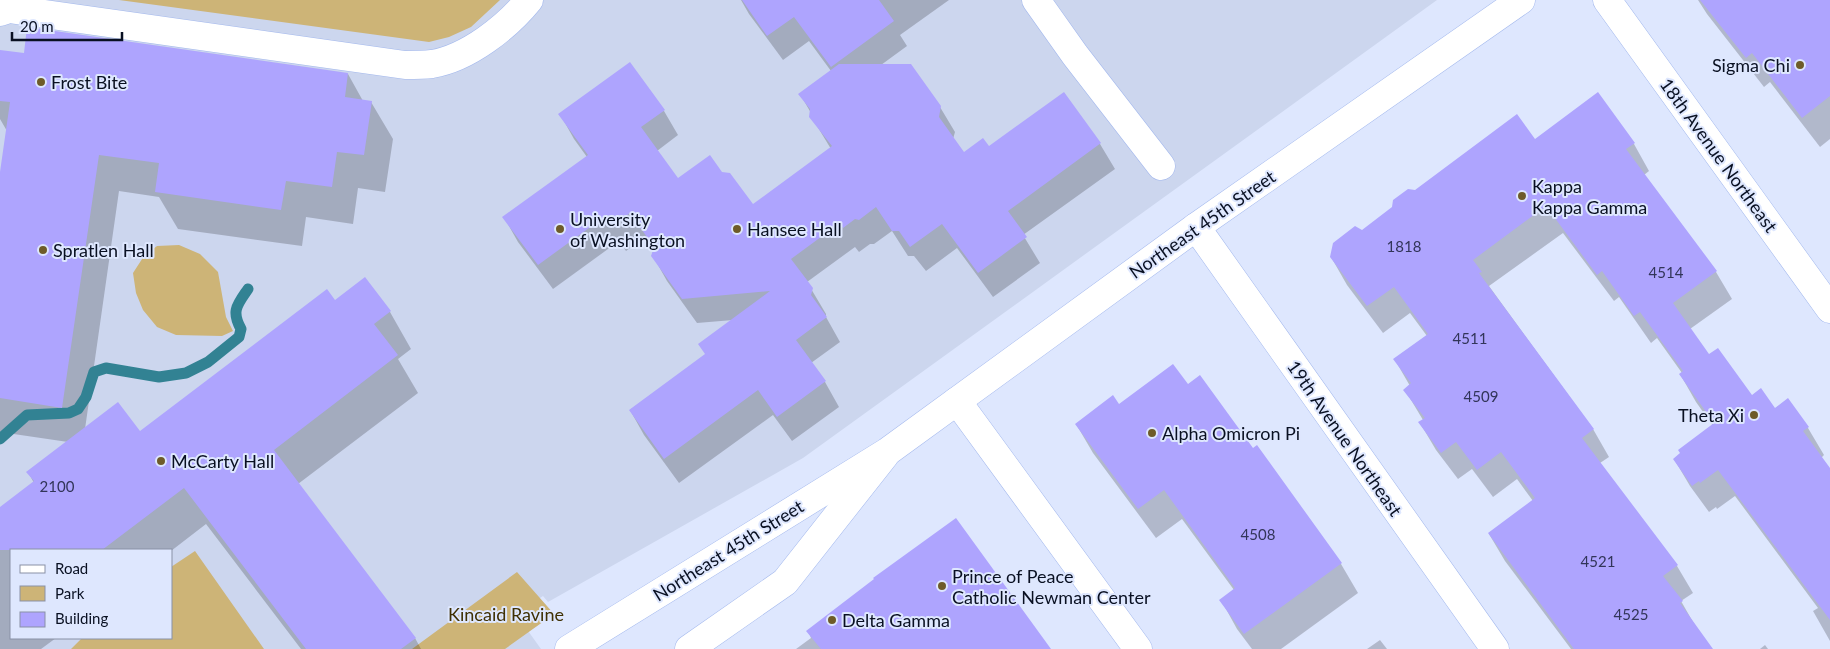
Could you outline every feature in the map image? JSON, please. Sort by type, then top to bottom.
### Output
[{"type":"street","points":[[0,12],[9,9],[405,65],[434,64],[460,55],[497,32],[529,0]]},
{"type":"street","points":[[1036,0],[1075,55],[1161,166]]},
{"type":"street","name":"Northeast 45th Street","points":[[569,649],[677,580],[887,452],[1196,227],[1521,0]]},
{"type":"street","name":"18th Avenue Northeast","points":[[1607,0],[1830,309]]},
{"type":"street","name":"19th Avenue Northeast","points":[[1196,227],[1494,649]]},
{"type":"street","points":[[957,401],[1138,649]]},
{"type":"street","name":"Northeast 45th Street","points":[[689,649],[785,582],[887,452]]},
{"type":"shaded area","name":"University of Washington","points":[[0,0],[1437,0],[803,458],[548,602],[543,596],[516,614],[541,649],[0,649]]},
{"type":"green space","points":[[119,0],[500,0],[471,27],[449,37],[429,42]]},
{"type":"green space","points":[[179,245],[200,254],[218,272],[226,317],[233,331],[222,336],[176,335],[157,327],[143,310],[136,293],[133,273],[144,256],[157,246]]},
{"type":"green space","points":[[195,551],[264,649],[71,649],[81,639],[172,639],[172,566]]},
{"type":"green space","name":"Kincaid Ravine","points":[[517,572],[554,614],[505,649],[412,649]]},
{"type":"building","points":[[742,0],[879,0],[894,21],[831,67],[794,17],[767,36]]},
{"type":"building","name":"Sigma Chi","points":[[1700,0],[1830,0],[1830,96],[1802,118],[1752,53],[1746,58]]},
{"type":"building","name":"Spratlen Hall","points":[[27,27],[348,73],[345,97],[372,101],[364,155],[337,152],[332,187],[286,181],[281,210],[155,192],[159,163],[99,155],[62,408],[0,398],[0,172],[10,102],[0,101],[0,50],[24,53]]},
{"type":"building","name":"Hansee Hall","points":[[630,62],[665,110],[641,127],[678,178],[710,155],[722,172],[730,173],[753,204],[832,146],[809,117],[810,109],[798,94],[839,64],[911,64],[941,106],[939,117],[964,152],[983,138],[989,146],[1064,92],[1101,143],[1008,211],[1027,237],[978,273],[942,224],[910,247],[899,231],[892,231],[876,207],[859,220],[855,219],[843,228],[840,223],[791,259],[813,288],[811,295],[827,317],[796,340],[826,381],[777,417],[758,390],[664,459],[629,410],[705,354],[698,344],[770,291],[682,299],[651,256],[654,247],[630,213],[611,227],[604,217],[538,265],[502,217],[588,155],[558,114]]},
{"type":"building","points":[[1598,92],[1635,143],[1626,149],[1717,271],[1673,303],[1709,354],[1718,348],[1752,395],[1761,388],[1775,408],[1788,398],[1809,427],[1803,431],[1830,468],[1830,620],[1718,470],[1700,483],[1699,481],[1692,486],[1673,459],[1680,453],[1678,450],[1714,423],[1679,374],[1683,371],[1640,312],[1634,316],[1602,271],[1597,275],[1546,206],[1473,260],[1482,272],[1479,273],[1594,429],[1582,438],[1678,565],[1663,576],[1683,601],[1680,603],[1713,649],[1574,649],[1488,533],[1535,498],[1501,452],[1477,470],[1456,442],[1441,453],[1418,422],[1425,418],[1403,390],[1411,383],[1393,359],[1428,334],[1394,287],[1367,306],[1330,257],[1333,243],[1355,226],[1362,230],[1392,207],[1393,200],[1408,189],[1415,190],[1517,114],[1535,139]]},
{"type":"building","name":"McCarty Hall","points":[[365,277],[391,311],[374,324],[398,355],[274,450],[416,638],[401,649],[306,649],[184,488],[103,549],[0,550],[0,507],[34,481],[26,472],[118,402],[140,431],[327,289],[335,300]]},
{"type":"building","points":[[1173,364],[1188,384],[1200,375],[1253,448],[1257,445],[1342,563],[1244,634],[1219,600],[1235,588],[1164,490],[1138,509],[1075,424],[1113,395],[1119,404]]},
{"type":"building","name":"Prince of Peace Catholic Newman Center","points":[[956,518],[1051,649],[821,649],[806,631],[873,578]]},
{"type":"waterway","points":[[0,439],[27,415],[69,413],[78,409],[86,397],[94,372],[106,368],[159,377],[186,373],[208,362],[239,337],[241,329],[236,313],[241,299],[248,289]]},
{"type":"place","name":"Sigma Chi","points":[[1800,65]]},
{"type":"place","name":"Frost Bite","points":[[41,82]]},
{"type":"place","name":"Kappa Kappa Gamma","points":[[1522,196]]},
{"type":"place","name":"University of Washington","points":[[560,229]]},
{"type":"place","name":"Hansee Hall","points":[[737,229]]},
{"type":"place","name":"Spratlen Hall","points":[[43,250]]},
{"type":"place","name":"Theta Xi","points":[[1754,415]]},
{"type":"place","name":"Alpha Omicron Pi","points":[[1152,433]]},
{"type":"place","name":"McCarty Hall","points":[[161,461]]},
{"type":"place","name":"Prince of Peace Catholic Newman Center","points":[[942,586]]},
{"type":"place","name":"Delta Gamma","points":[[832,620]]}]
